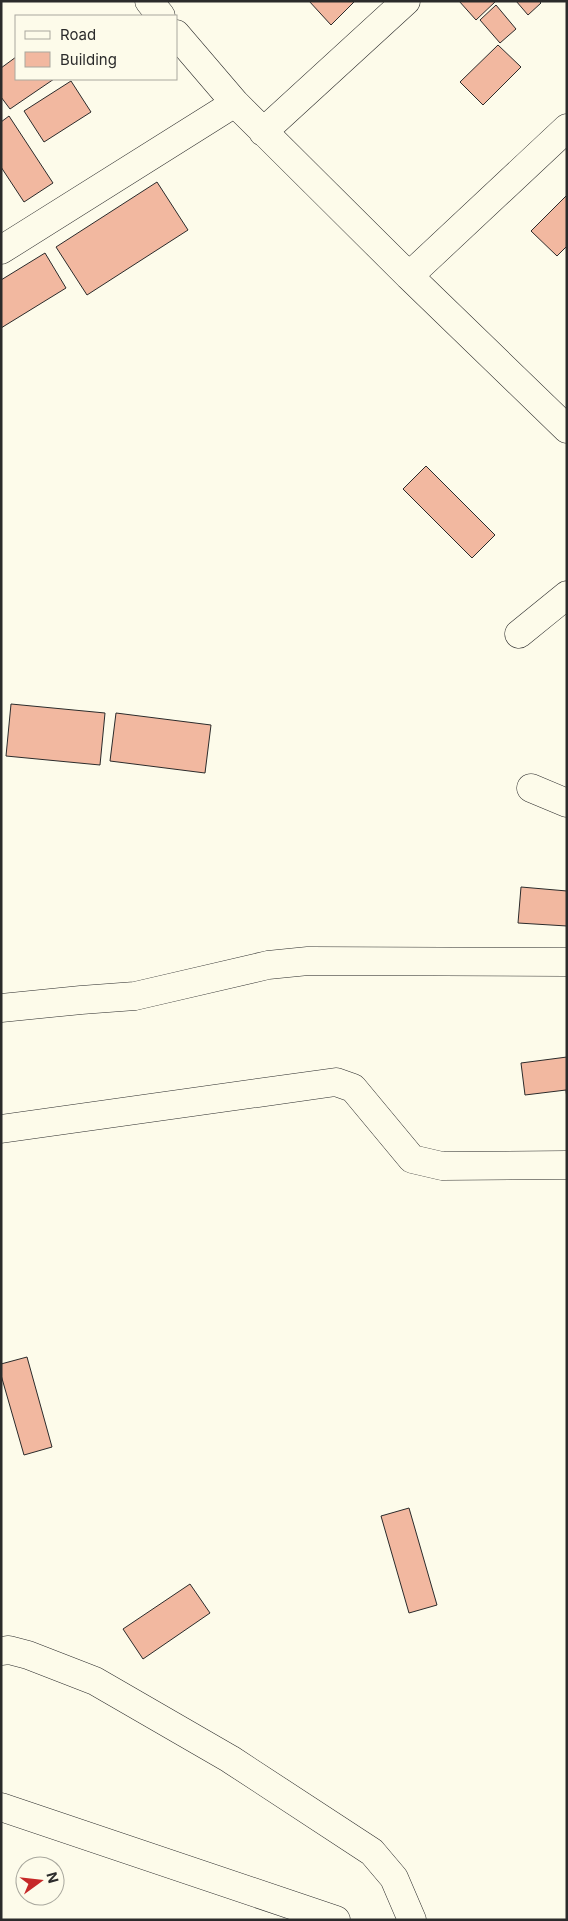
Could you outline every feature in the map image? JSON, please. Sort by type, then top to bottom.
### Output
[{"type":"street","points":[[149,1],[160,15]]},
{"type":"street","points":[[263,132],[406,1]]},
{"type":"street","points":[[178,36],[234,103],[567,429]]},
{"type":"street","points":[[1,250],[234,103]]},
{"type":"street","points":[[409,276],[564,136]]},
{"type":"street","points":[[520,634],[567,595]]},
{"type":"street","points":[[531,788],[567,803]]},
{"type":"street","points":[[1,1008],[135,996],[268,966],[308,961],[567,962]]},
{"type":"street","points":[[1,1129],[336,1082],[353,1088],[412,1159],[442,1166],[567,1165]]},
{"type":"street","points":[[1,1651],[9,1650],[28,1655],[94,1681],[238,1764],[372,1852],[394,1878],[412,1920]]},
{"type":"street","points":[[1,1808],[336,1920]]},
{"type":"building","points":[[309,1],[355,1],[331,25]]},
{"type":"building","points":[[459,1],[496,1],[476,20]]},
{"type":"building","points":[[516,1],[539,1],[541,3],[528,15]]},
{"type":"building","points":[[496,5],[516,29],[500,43],[480,20]]},
{"type":"building","points":[[498,45],[521,67],[483,105],[460,82]]},
{"type":"building","points":[[15,58],[15,80],[53,80],[10,109],[1,97],[1,68]]},
{"type":"building","points":[[71,81],[91,112],[44,142],[24,111]]},
{"type":"building","points":[[9,116],[53,183],[24,202],[1,167],[1,122]]},
{"type":"building","points":[[157,182],[188,230],[87,295],[56,247]]},
{"type":"building","points":[[567,195],[567,246],[557,256],[531,231]]},
{"type":"building","points":[[45,253],[66,288],[1,328],[1,280]]},
{"type":"building","points":[[426,466],[495,535],[472,558],[403,489]]},
{"type":"building","points":[[11,704],[105,713],[100,765],[6,756]]},
{"type":"building","points":[[116,713],[211,725],[205,773],[110,761]]},
{"type":"building","points":[[521,887],[567,891],[567,926],[518,923]]},
{"type":"building","points":[[567,1057],[567,1099],[566,1090],[525,1095],[521,1063]]},
{"type":"building","points":[[27,1357],[52,1447],[24,1455],[1,1375],[1,1364]]},
{"type":"building","points":[[409,1508],[437,1605],[409,1613],[381,1516]]},
{"type":"building","points":[[190,1584],[210,1613],[143,1659],[123,1629]]}]
